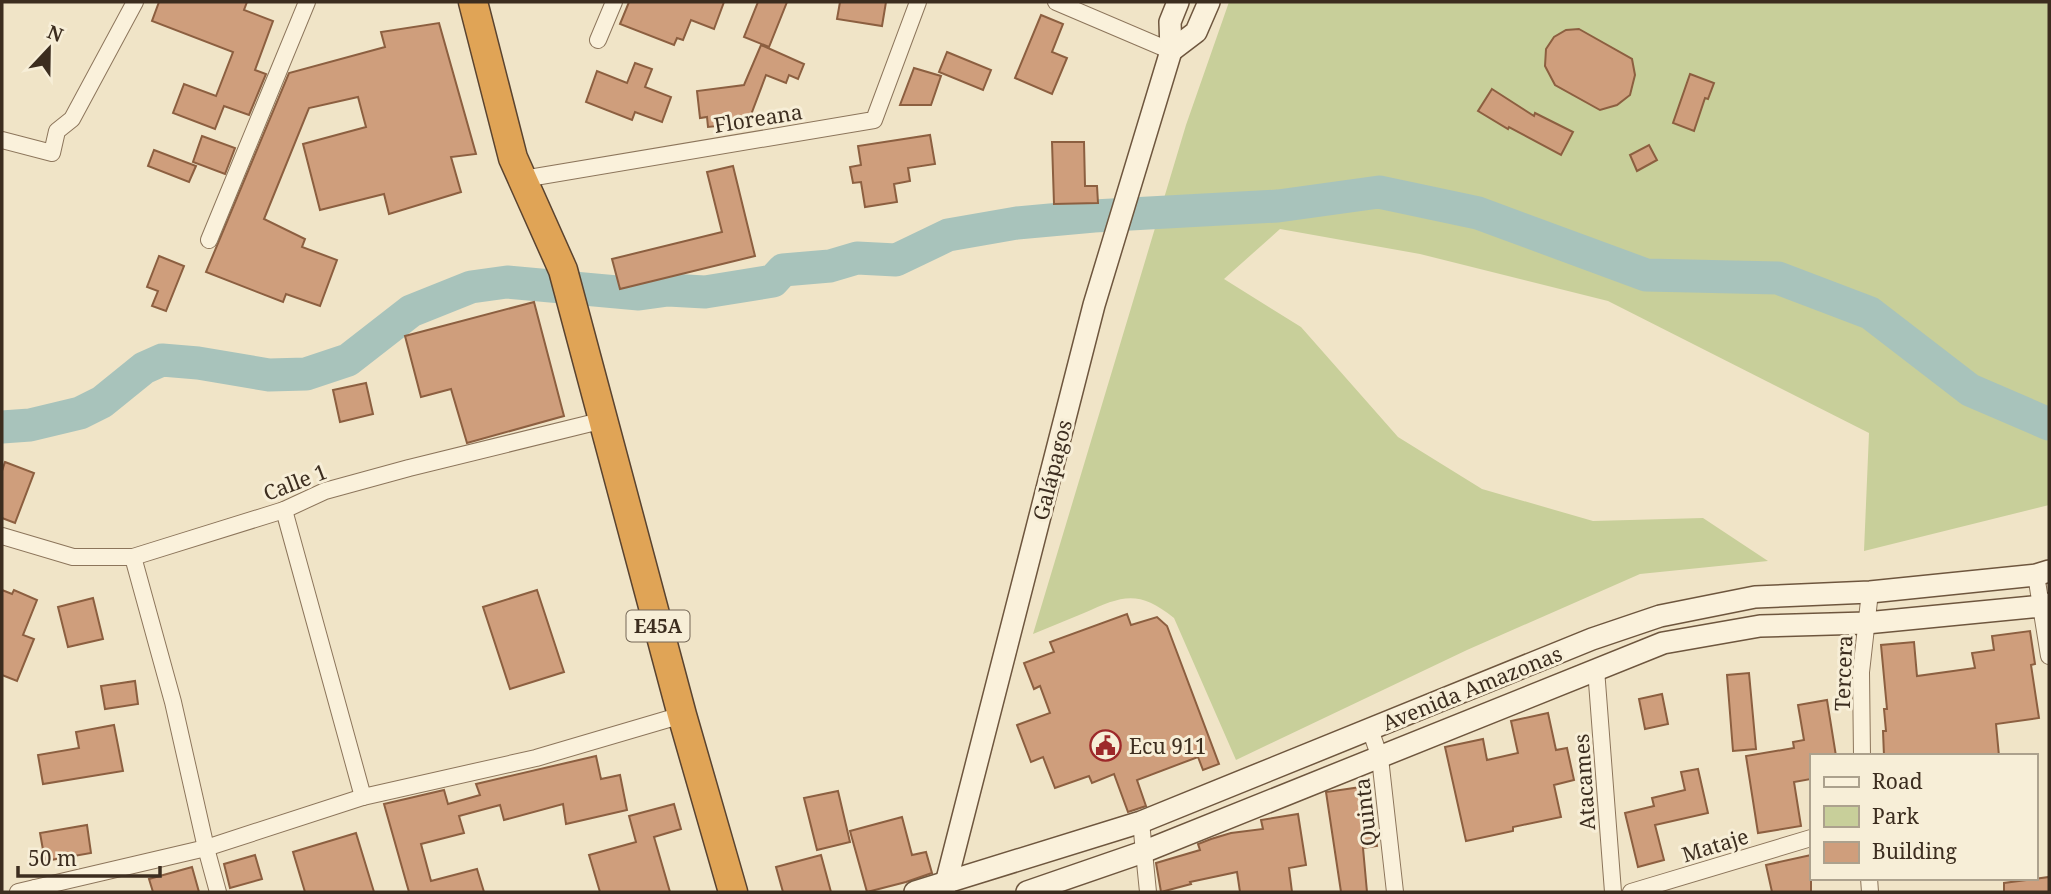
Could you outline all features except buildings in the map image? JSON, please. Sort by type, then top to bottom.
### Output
[{"type":"highway","name":"E45A","points":[[473,2],[513,158],[563,270],[682,715],[733,892]]},
{"type":"main road","name":"Galápagos","points":[[945,888],[1097,298],[1171,51],[1170,22],[1178,2]]},
{"type":"main road","points":[[1171,51],[1196,32],[1209,2]]},
{"type":"main road","name":"Avenida Amazonas","points":[[915,892],[945,888],[1140,822],[1592,639],[1660,616],[1755,597],[1870,592],[2042,573]]},
{"type":"main road","name":"Avenida Amazonas","points":[[1027,892],[1143,852],[1663,643],[1760,626],[1866,624],[2046,605]]},
{"type":"street","points":[[2,140],[52,153],[57,131],[72,119],[135,2]]},
{"type":"street","points":[[209,240],[307,2]]},
{"type":"street","points":[[598,40],[614,2]]},
{"type":"street","name":"Floreana","points":[[523,179],[874,121],[918,2]]},
{"type":"street","points":[[1056,2],[1171,51]]},
{"type":"street","name":"Calle 1","points":[[2,536],[73,557],[133,557],[284,510],[325,491],[604,420]]},
{"type":"street","points":[[284,510],[363,797]]},
{"type":"street","points":[[133,557],[173,702],[218,892]]},
{"type":"street","points":[[2042,573],[2049,656]]},
{"type":"street","name":"Tercera","points":[[1862,754],[1861,671],[1870,592]]},
{"type":"street","name":"Atacames","points":[[1596,669],[1613,892]]},
{"type":"street","points":[[18,892],[36,890],[206,848],[363,797],[536,758],[682,715]]},
{"type":"street","name":"Quinta","points":[[1370,729],[1380,758],[1395,892]]},
{"type":"street","points":[[1140,822],[1148,892]]},
{"type":"street","name":"Mataje","points":[[1631,892],[1810,838]]},
{"type":"green space","points":[[1229,2],[2049,2],[2049,505],[1864,551],[1869,433],[1608,301],[1420,254],[1280,229],[1224,279],[1301,327],[1398,437],[1482,489],[1593,521],[1703,518],[1768,561],[1640,574],[1467,650],[1236,760],[1174,618],[1161,609],[1140,599],[1120,599],[1033,634],[1186,125]]},
{"type":"waterway","points":[[2,427],[30,425],[80,413],[102,402],[144,368],[162,360],[269,375],[306,374],[348,360],[411,311],[471,287],[507,282],[639,294],[668,290],[705,292],[773,281],[783,270],[830,266],[857,258],[896,260],[948,235],[1017,223],[1278,206],[1379,192],[1478,213],[1646,275],[1778,278],[1870,313],[1970,390],[2049,424]]},
{"type":"place","name":"Ecu 911","points":[[1106,746]]}]
